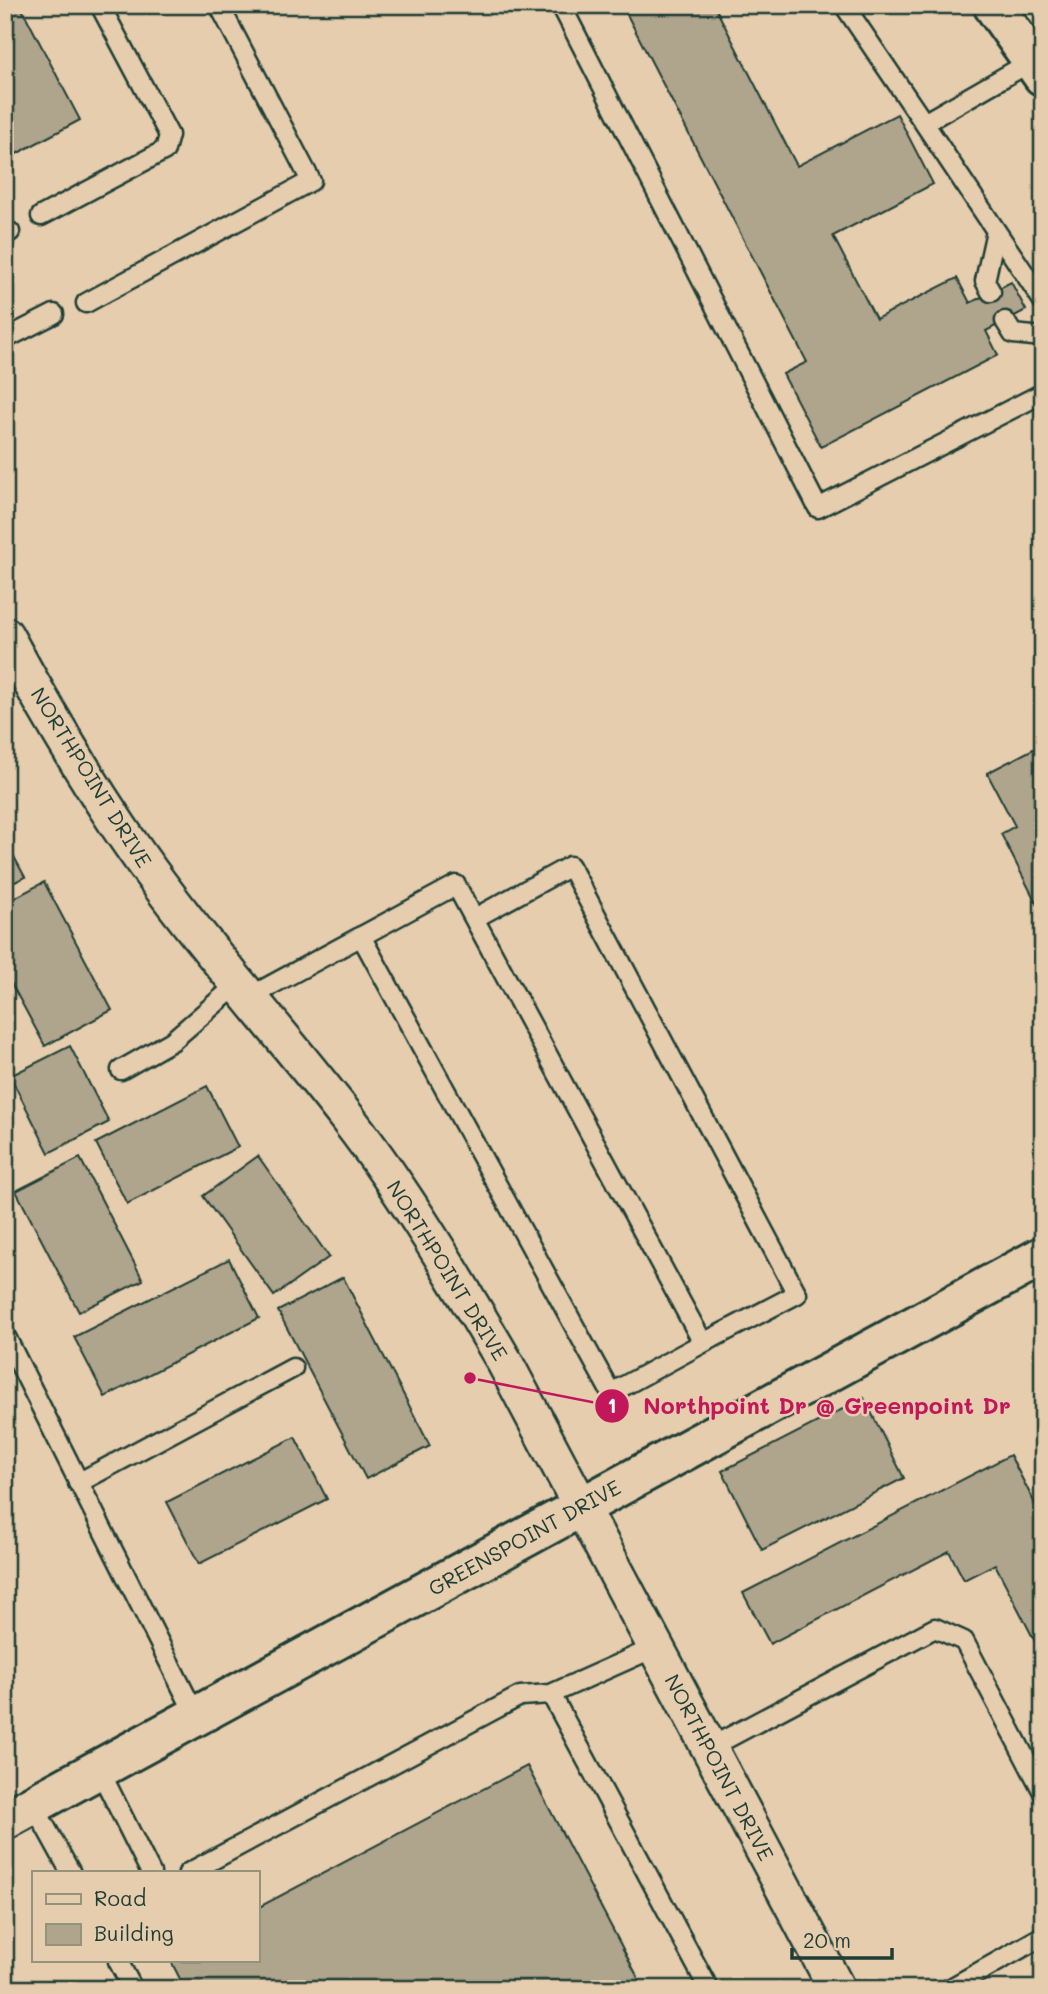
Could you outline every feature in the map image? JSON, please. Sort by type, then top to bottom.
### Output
[{"type":"street","points":[[993,5],[1037,69]]},
{"type":"street","name":"NORTHPOINT DRIVE","points":[[8,648],[119,827],[244,990],[348,1119],[400,1190],[445,1260],[503,1359],[837,1989]]},
{"type":"street","name":"GREENSPOINT DRIVE","points":[[18,1812],[1043,1256]]},
{"type":"lane","points":[[41,216],[165,150],[169,135],[100,5]]},
{"type":"lane","points":[[86,303],[311,181],[219,5]]},
{"type":"lane","points":[[561,5],[818,508],[1043,393]]},
{"type":"lane","points":[[844,5],[1043,301]]},
{"type":"lane","points":[[924,123],[1037,69]]},
{"type":"lane","points":[[991,292],[985,281],[996,231]]},
{"type":"lane","points":[[5,339],[54,314]]},
{"type":"lane","points":[[1005,321],[1013,334],[1043,337]]},
{"type":"lane","points":[[361,936],[611,1393],[797,1294],[570,866],[475,918]]},
{"type":"lane","points":[[121,1070],[172,1041],[244,990],[361,936],[456,885],[703,1343]]},
{"type":"lane","points":[[5,1335],[196,1716]]},
{"type":"lane","points":[[78,1483],[293,1368]]},
{"type":"lane","points":[[709,1748],[935,1628],[964,1641],[1043,1792]]},
{"type":"lane","points":[[192,1871],[520,1696],[551,1694],[656,1647]]},
{"type":"lane","points":[[551,1694],[709,1989]]},
{"type":"lane","points":[[99,1769],[150,1871]]},
{"type":"lane","points":[[18,1812],[69,1871]]},
{"type":"lane","points":[[948,1989],[1043,1936]]},
{"type":"lane","points":[[119,1962],[133,1989]]},
{"type":"building","points":[[5,5],[20,5],[80,120],[5,160]]},
{"type":"building","points":[[622,5],[714,5],[797,166],[897,114],[933,184],[833,236],[876,319],[957,278],[970,303],[1011,282],[1026,310],[986,331],[998,355],[821,447],[783,374],[807,362]]},
{"type":"building","points":[[1043,744],[1043,916],[1001,834],[1015,826],[987,773]]},
{"type":"building","points":[[5,840],[25,877],[5,887]]},
{"type":"building","points":[[44,882],[112,1010],[45,1046],[5,972],[5,903]]},
{"type":"building","points":[[70,1046],[109,1122],[49,1153],[10,1076]]},
{"type":"building","points":[[207,1086],[238,1147],[127,1204],[96,1143]]},
{"type":"building","points":[[258,1156],[329,1257],[274,1296],[203,1196]]},
{"type":"building","points":[[80,1158],[143,1280],[79,1312],[16,1191]]},
{"type":"building","points":[[229,1259],[259,1318],[105,1397],[74,1337]]},
{"type":"building","points":[[343,1277],[430,1446],[366,1479],[278,1311]]},
{"type":"building","points":[[864,1398],[904,1478],[762,1550],[722,1471]]},
{"type":"building","points":[[295,1437],[327,1499],[199,1564],[167,1502]]},
{"type":"building","points":[[1010,1455],[1043,1519],[1043,1657],[995,1564],[964,1580],[949,1551],[770,1644],[743,1593]]},
{"type":"building","points":[[527,1766],[644,1989],[185,1989],[172,1962],[259,1962],[259,1907]]},
{"type":"waterway","points":[[5,1967],[17,1989]]},
{"type":"place","name":"Northpoint Dr @ Greenpoint Dr","points":[[470,1378]]}]
